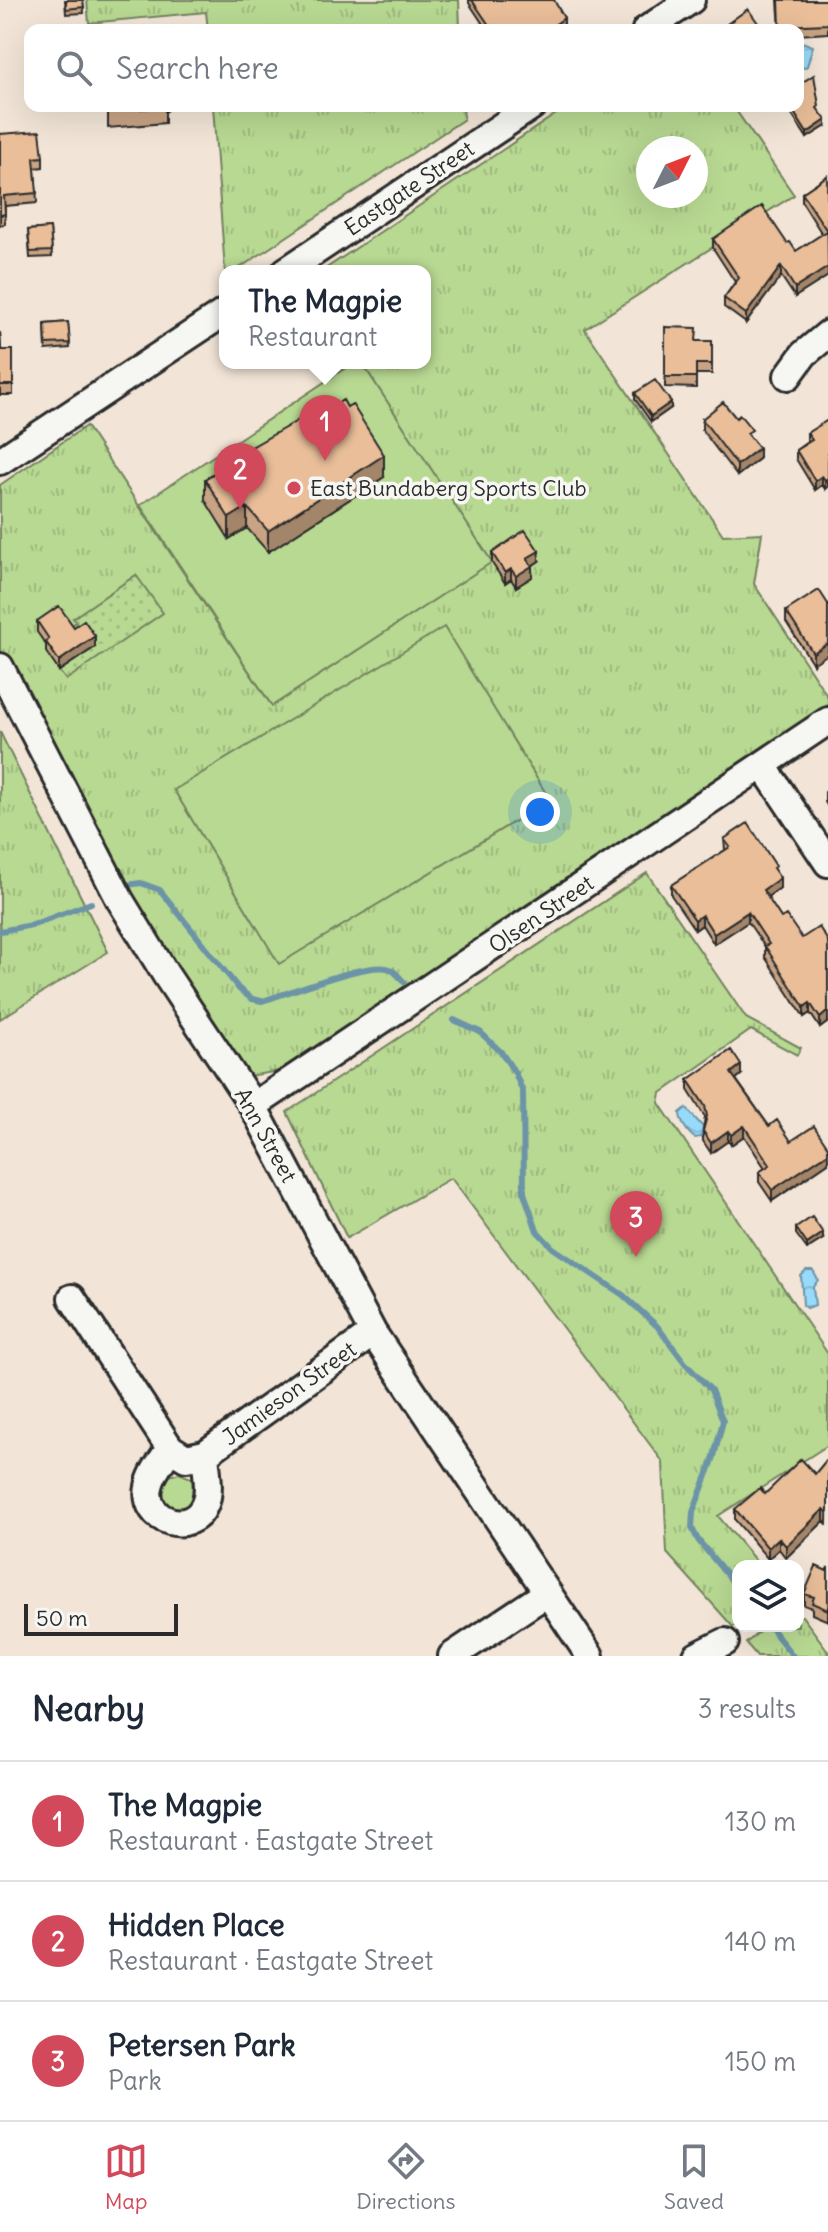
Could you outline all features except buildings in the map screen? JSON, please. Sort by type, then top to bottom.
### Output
[{"type":"street","points":[[655,24],[691,0]]},
{"type":"street","name":"Eastgate Street","points":[[295,265],[523,112]]},
{"type":"street","points":[[0,461],[219,316]]},
{"type":"street","points":[[788,376],[804,354],[828,334]]},
{"type":"street","name":"Ann Street","points":[[0,667],[120,900],[253,1106],[373,1333],[590,1656]]},
{"type":"street","name":"Olsen Street","points":[[253,1106],[828,721]]},
{"type":"street","points":[[763,766],[828,863]]},
{"type":"street","points":[[72,1298],[170,1448]]},
{"type":"street","name":"Jamieson Street","points":[[205,1454],[208,1490],[204,1509],[188,1521],[168,1522],[153,1510],[148,1492],[149,1482],[170,1448],[186,1458],[205,1454],[373,1333]]},
{"type":"street","points":[[452,1656],[547,1593]]},
{"type":"street","points":[[697,1656],[725,1642]]},
{"type":"green space","points":[[87,0],[459,0],[460,24],[207,24],[206,12],[89,23]]},
{"type":"green space","points":[[213,112],[463,112],[464,119],[244,265],[225,265]]},
{"type":"green space","points":[[559,112],[737,112],[794,195],[585,329],[723,535],[762,533],[754,584],[828,697],[828,705],[285,1070],[249,1076],[244,1074],[201,1014],[85,815],[0,649],[0,485],[86,426],[272,706],[491,562],[366,369],[431,369],[431,265],[331,265]]},
{"type":"green space","points":[[344,369],[366,369],[492,562],[272,706],[140,505]]},
{"type":"green space","points":[[136,575],[163,613],[66,680],[59,671],[95,647],[68,628],[76,622],[73,618]]},
{"type":"green space","points":[[444,627],[550,800],[279,964],[174,790]]},
{"type":"green space","points":[[0,732],[108,952],[0,1019]]},
{"type":"green space","points":[[647,873],[746,1018],[801,1048],[797,1055],[751,1030],[661,1093],[659,1103],[828,1354],[828,1445],[718,1516],[755,1560],[732,1560],[732,1626],[667,1553],[663,1462],[451,1178],[347,1238],[287,1112]]},
{"type":"green space","points":[[179,1473],[191,1478],[198,1488],[188,1511],[163,1507],[159,1488],[166,1477]]},
{"type":"green space","points":[[804,1619],[828,1651],[828,1656],[757,1656],[746,1643],[759,1632],[804,1632]]},
{"type":"water","points":[[804,43],[813,46],[804,68]]},
{"type":"water","points":[[686,1108],[703,1127],[701,1137],[692,1136],[683,1123],[680,1113]]},
{"type":"water","points":[[806,1271],[813,1271],[818,1280],[813,1287],[815,1305],[807,1308],[803,1305],[801,1276]]},
{"type":"waterway","points":[[127,885],[141,883],[160,890],[239,989],[252,999],[262,1001],[365,969],[392,970],[404,982]]},
{"type":"waterway","points":[[0,931],[32,925],[91,903]]},
{"type":"waterway","points":[[454,1020],[480,1032],[501,1052],[523,1092],[524,1193],[537,1231],[553,1248],[623,1295],[657,1326],[685,1363],[711,1390],[723,1421],[713,1460],[693,1512],[692,1528],[698,1540],[732,1581]]},
{"type":"waterway","points":[[774,1632],[793,1656]]},
{"type":"place","name":"The Magpie","points":[[325,461]]},
{"type":"place","name":"East Bundaberg Sports Club","points":[[294,488]]},
{"type":"place","name":"Hidden Place","points":[[240,509]]},
{"type":"place","name":"Petersen Park","points":[[636,1257]]}]
